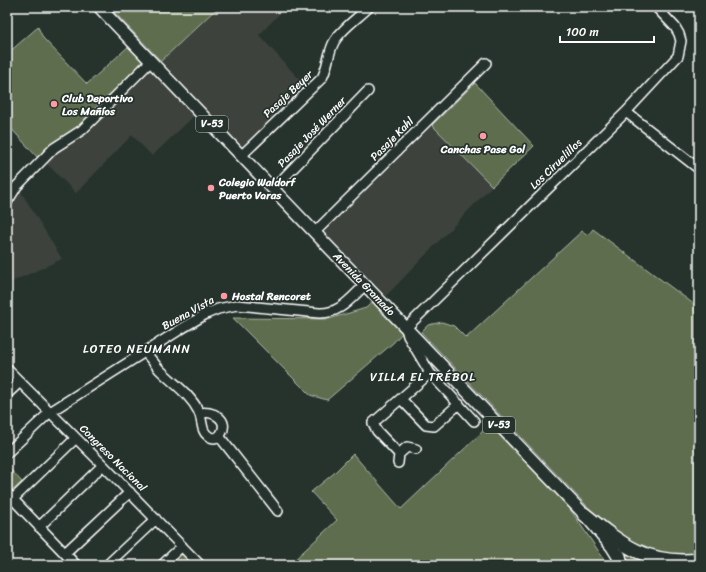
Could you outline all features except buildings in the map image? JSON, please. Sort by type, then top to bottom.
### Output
[{"type":"highway","points":[[584,514],[619,541],[638,552],[666,561],[678,562],[699,560]]},
{"type":"main road","name":"Avenida Gramado","points":[[105,9],[273,189],[584,514],[604,536],[621,562]]},
{"type":"street","name":"Pasaje Beyer","points":[[242,156],[322,78],[326,70],[333,44],[338,36],[369,7]]},
{"type":"street","name":"Los Ciruelillos","points":[[406,328],[626,112],[678,56],[681,41],[680,34],[656,7]]},
{"type":"street","points":[[7,202],[17,186],[54,148],[82,130],[151,60]]},
{"type":"street","name":"Pasaje Kahl","points":[[315,232],[486,63]]},
{"type":"street","name":"Pasaje José Werner","points":[[273,189],[368,91]]},
{"type":"street","points":[[626,112],[699,169]]},
{"type":"street","name":"Buena Vista","points":[[7,453],[50,412],[181,329],[218,309],[244,305],[329,313],[343,306],[365,285]]},
{"type":"street","points":[[406,328],[408,336],[430,373],[474,420]]},
{"type":"street","points":[[145,352],[184,392],[199,413],[204,432],[210,437],[215,438],[219,436],[223,430],[223,423],[220,417],[216,414],[203,412],[199,413]]},
{"type":"street","name":"Congreso Nacional","points":[[7,369],[130,492],[200,565]]},
{"type":"street","points":[[416,449],[407,447],[398,458],[377,432],[373,423],[430,373]]},
{"type":"street","points":[[7,394],[20,382]]},
{"type":"street","points":[[401,399],[426,425],[431,426],[434,426],[459,404]]},
{"type":"street","points":[[219,436],[278,511]]},
{"type":"street","points":[[76,438],[10,496],[76,565]]},
{"type":"street","points":[[39,527],[103,465]]},
{"type":"street","points":[[65,553],[130,492]]},
{"type":"street","points":[[108,565],[156,519]]},
{"type":"street","points":[[162,565],[182,546]]},
{"type":"shaded area","points":[[218,7],[286,7],[259,35],[309,90],[246,150],[161,61]]},
{"type":"shaded area","points":[[149,65],[197,113],[152,156],[132,135],[76,193],[45,162],[55,151]]},
{"type":"shaded area","points":[[432,125],[492,186],[386,296],[324,232]]},
{"type":"shaded area","points":[[20,190],[62,259],[7,284],[7,210]]},
{"type":"green space","points":[[116,7],[218,7],[161,61],[113,11]]},
{"type":"green space","name":"Club Deportivo Los Mañíos","points":[[38,27],[43,38],[87,84],[130,45],[145,60],[80,126],[51,145],[38,158],[7,124],[7,54]]},
{"type":"green space","name":"Canchas Pase Gol","points":[[475,83],[534,146],[492,186],[432,125]]},
{"type":"green space","points":[[593,229],[699,308],[699,565],[625,565],[606,526],[421,332],[428,325],[442,322],[454,326],[466,338],[582,231],[588,235]]},
{"type":"green space","points":[[375,300],[404,331],[393,343],[327,400],[310,395],[233,318],[329,319],[366,308]]},
{"type":"green space","points":[[490,422],[559,493],[608,565],[289,565],[337,520],[311,492],[333,474],[353,454],[401,509],[481,433]]},
{"type":"green space","points":[[7,466],[22,482],[11,492],[7,488]]},
{"type":"green space","points":[[182,550],[197,565],[166,565]]},
{"type":"place","name":"Club Deportivo Los Mañíos","points":[[54,104]]},
{"type":"place","name":"Canchas Pase Gol","points":[[483,136]]},
{"type":"place","name":"Colegio Waldorf Puerto Varas","points":[[211,188]]},
{"type":"place","name":"Hostal Rencoret","points":[[224,296]]},
{"type":"district","name":"LOTEO NEUMANN","points":[[137,349]]},
{"type":"district","name":"VILLA EL TRÉBOL","points":[[423,377]]}]
